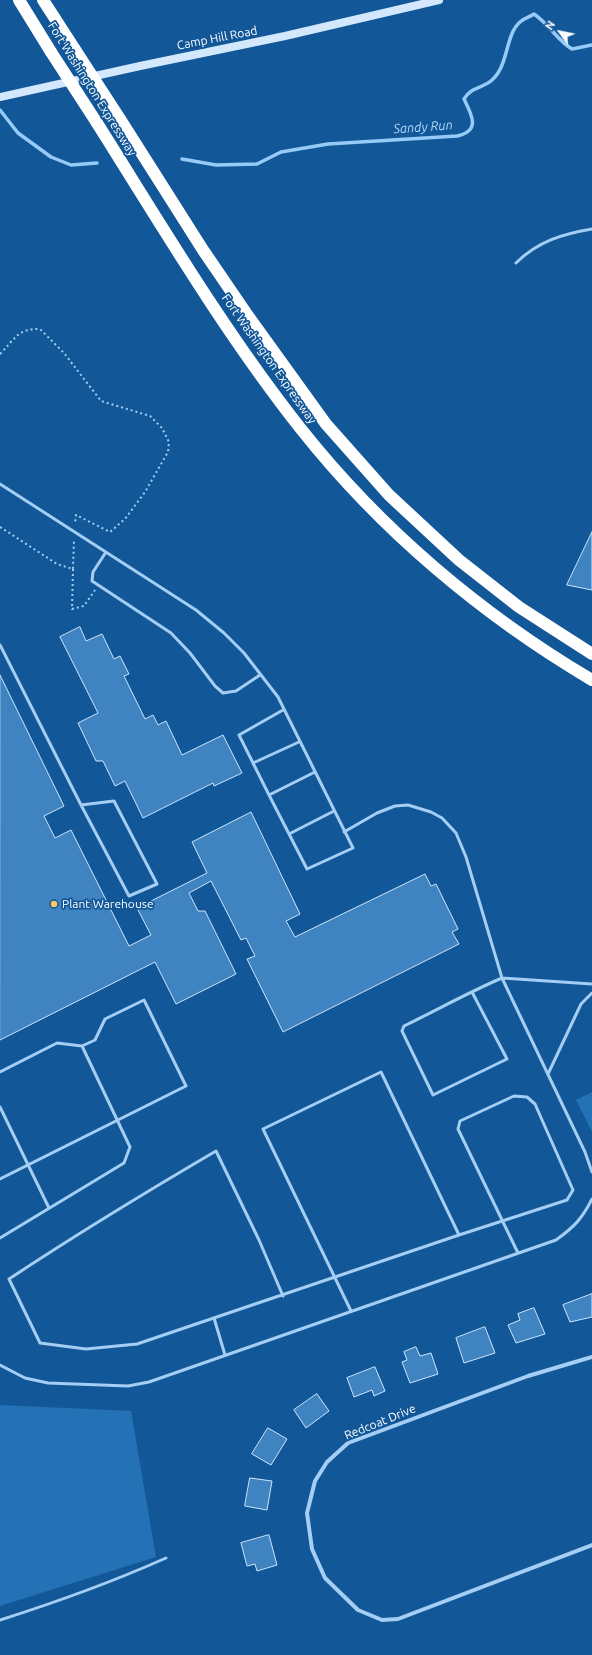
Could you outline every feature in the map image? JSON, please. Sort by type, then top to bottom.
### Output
[{"type":"highway","name":"Fort Washington Expressway","points":[[19,0],[182,257],[258,372],[330,464],[392,528],[476,602],[523,637],[592,680]]},
{"type":"highway","name":"Fort Washington Expressway","points":[[43,0],[203,250],[326,424],[389,495],[459,560],[519,607],[592,654]]},
{"type":"street","name":"Camp Hill Road","points":[[2,96],[285,36],[439,0]]},
{"type":"street","name":"Redcoat Drive","points":[[592,1357],[528,1376],[348,1443],[327,1462],[315,1481],[307,1513],[312,1549],[325,1578],[358,1610],[382,1620],[398,1619],[592,1545]]},
{"type":"lane","points":[[516,263],[541,243],[592,229]]},
{"type":"lane","points":[[0,484],[209,620],[244,653],[278,697],[353,848],[307,869],[239,735],[284,710]]},
{"type":"lane","points":[[106,552],[93,572],[92,581],[171,634],[190,653],[215,686],[223,693],[236,691],[260,675]]},
{"type":"lane","points":[[0,645],[81,805],[129,896],[157,884],[114,801],[81,805]]},
{"type":"lane","points":[[253,764],[300,742]]},
{"type":"lane","points":[[269,795],[315,772]]},
{"type":"lane","points":[[344,832],[377,813],[395,806],[408,805],[419,807],[431,812],[442,818],[450,825],[461,843],[502,978],[585,1152],[592,1172]]},
{"type":"lane","points":[[289,834],[334,811]]},
{"type":"lane","points":[[472,992],[507,1059],[433,1095],[402,1031],[404,1026],[472,992],[502,978],[592,984]]},
{"type":"lane","points":[[548,1074],[581,1004],[592,993]]},
{"type":"lane","points":[[0,1072],[57,1043],[82,1046],[95,1040],[105,1019],[144,1000],[186,1086],[0,1179]]},
{"type":"lane","points":[[0,1238],[124,1163],[130,1146],[82,1046]]},
{"type":"lane","points":[[351,1312],[263,1129],[381,1072],[459,1235]]},
{"type":"lane","points":[[282,1296],[259,1240],[216,1151],[105,1216],[77,1236],[9,1279],[40,1343],[86,1349],[137,1344],[282,1296],[459,1235],[503,1221],[567,1200],[573,1190],[535,1104],[527,1097],[514,1096],[460,1122],[458,1129],[503,1221],[518,1253]]},
{"type":"lane","points":[[0,1107],[49,1208]]},
{"type":"lane","points":[[0,1365],[25,1378],[48,1383],[128,1386],[150,1382],[556,1240],[573,1228],[584,1215],[592,1199]]},
{"type":"lane","points":[[214,1318],[225,1355]]},
{"type":"lane","points":[[0,1620],[68,1598],[166,1558]]},
{"type":"path","points":[[0,354],[18,334],[28,329],[40,329],[64,353],[101,401],[150,416],[162,428],[169,442],[168,452],[145,492],[125,520],[110,532],[76,515],[74,531],[72,609],[84,606],[98,585]]},
{"type":"path","points":[[0,527],[57,564],[74,569]]},
{"type":"shaded area","points":[[592,1092],[592,1132],[576,1100]]},
{"type":"shaded area","points":[[0,1405],[131,1411],[156,1557],[0,1606]]},
{"type":"building","points":[[592,532],[592,590],[567,585]]},
{"type":"building","points":[[80,627],[86,641],[102,634],[114,659],[120,656],[129,674],[124,676],[145,719],[153,715],[158,725],[166,721],[182,755],[223,735],[242,773],[214,786],[213,783],[143,818],[125,781],[115,786],[103,761],[96,761],[78,723],[98,713],[60,637]]},
{"type":"building","points":[[0,675],[64,806],[44,816],[55,838],[71,830],[129,946],[151,935],[137,908],[207,873],[192,842],[251,812],[300,914],[286,921],[295,937],[425,874],[431,886],[436,884],[458,929],[452,932],[459,944],[283,1032],[247,959],[255,956],[246,938],[241,940],[211,881],[189,893],[198,911],[205,911],[236,974],[176,1004],[155,962],[0,1040]]},
{"type":"building","points":[[592,1294],[592,1317],[570,1322],[563,1305]]},
{"type":"building","points":[[534,1308],[545,1334],[516,1343],[508,1325],[520,1320],[518,1314]]},
{"type":"building","points":[[485,1327],[495,1353],[464,1363],[456,1338]]},
{"type":"building","points":[[416,1347],[420,1356],[431,1353],[438,1374],[410,1383],[402,1362],[407,1360],[404,1352]]},
{"type":"building","points":[[375,1367],[385,1391],[374,1396],[372,1390],[354,1397],[347,1378]]},
{"type":"building","points":[[317,1394],[329,1411],[306,1428],[294,1410]]},
{"type":"building","points":[[268,1428],[287,1439],[271,1465],[252,1454]]},
{"type":"building","points":[[250,1478],[272,1481],[267,1510],[245,1506]]},
{"type":"building","points":[[269,1535],[277,1565],[257,1571],[255,1564],[247,1566],[241,1543]]},
{"type":"waterway","name":"Sandy Run","points":[[182,159],[216,165],[257,164],[281,152],[328,144],[457,136],[465,134],[472,126],[472,116],[464,99],[470,92],[485,85],[497,74],[512,34],[515,28],[522,21],[534,14],[572,49],[592,45]]},
{"type":"waterway","name":"Sandy Run","points":[[0,110],[18,133],[51,157],[71,165],[97,163]]},
{"type":"place","name":"Plant Warehouse","points":[[54,904]]}]
